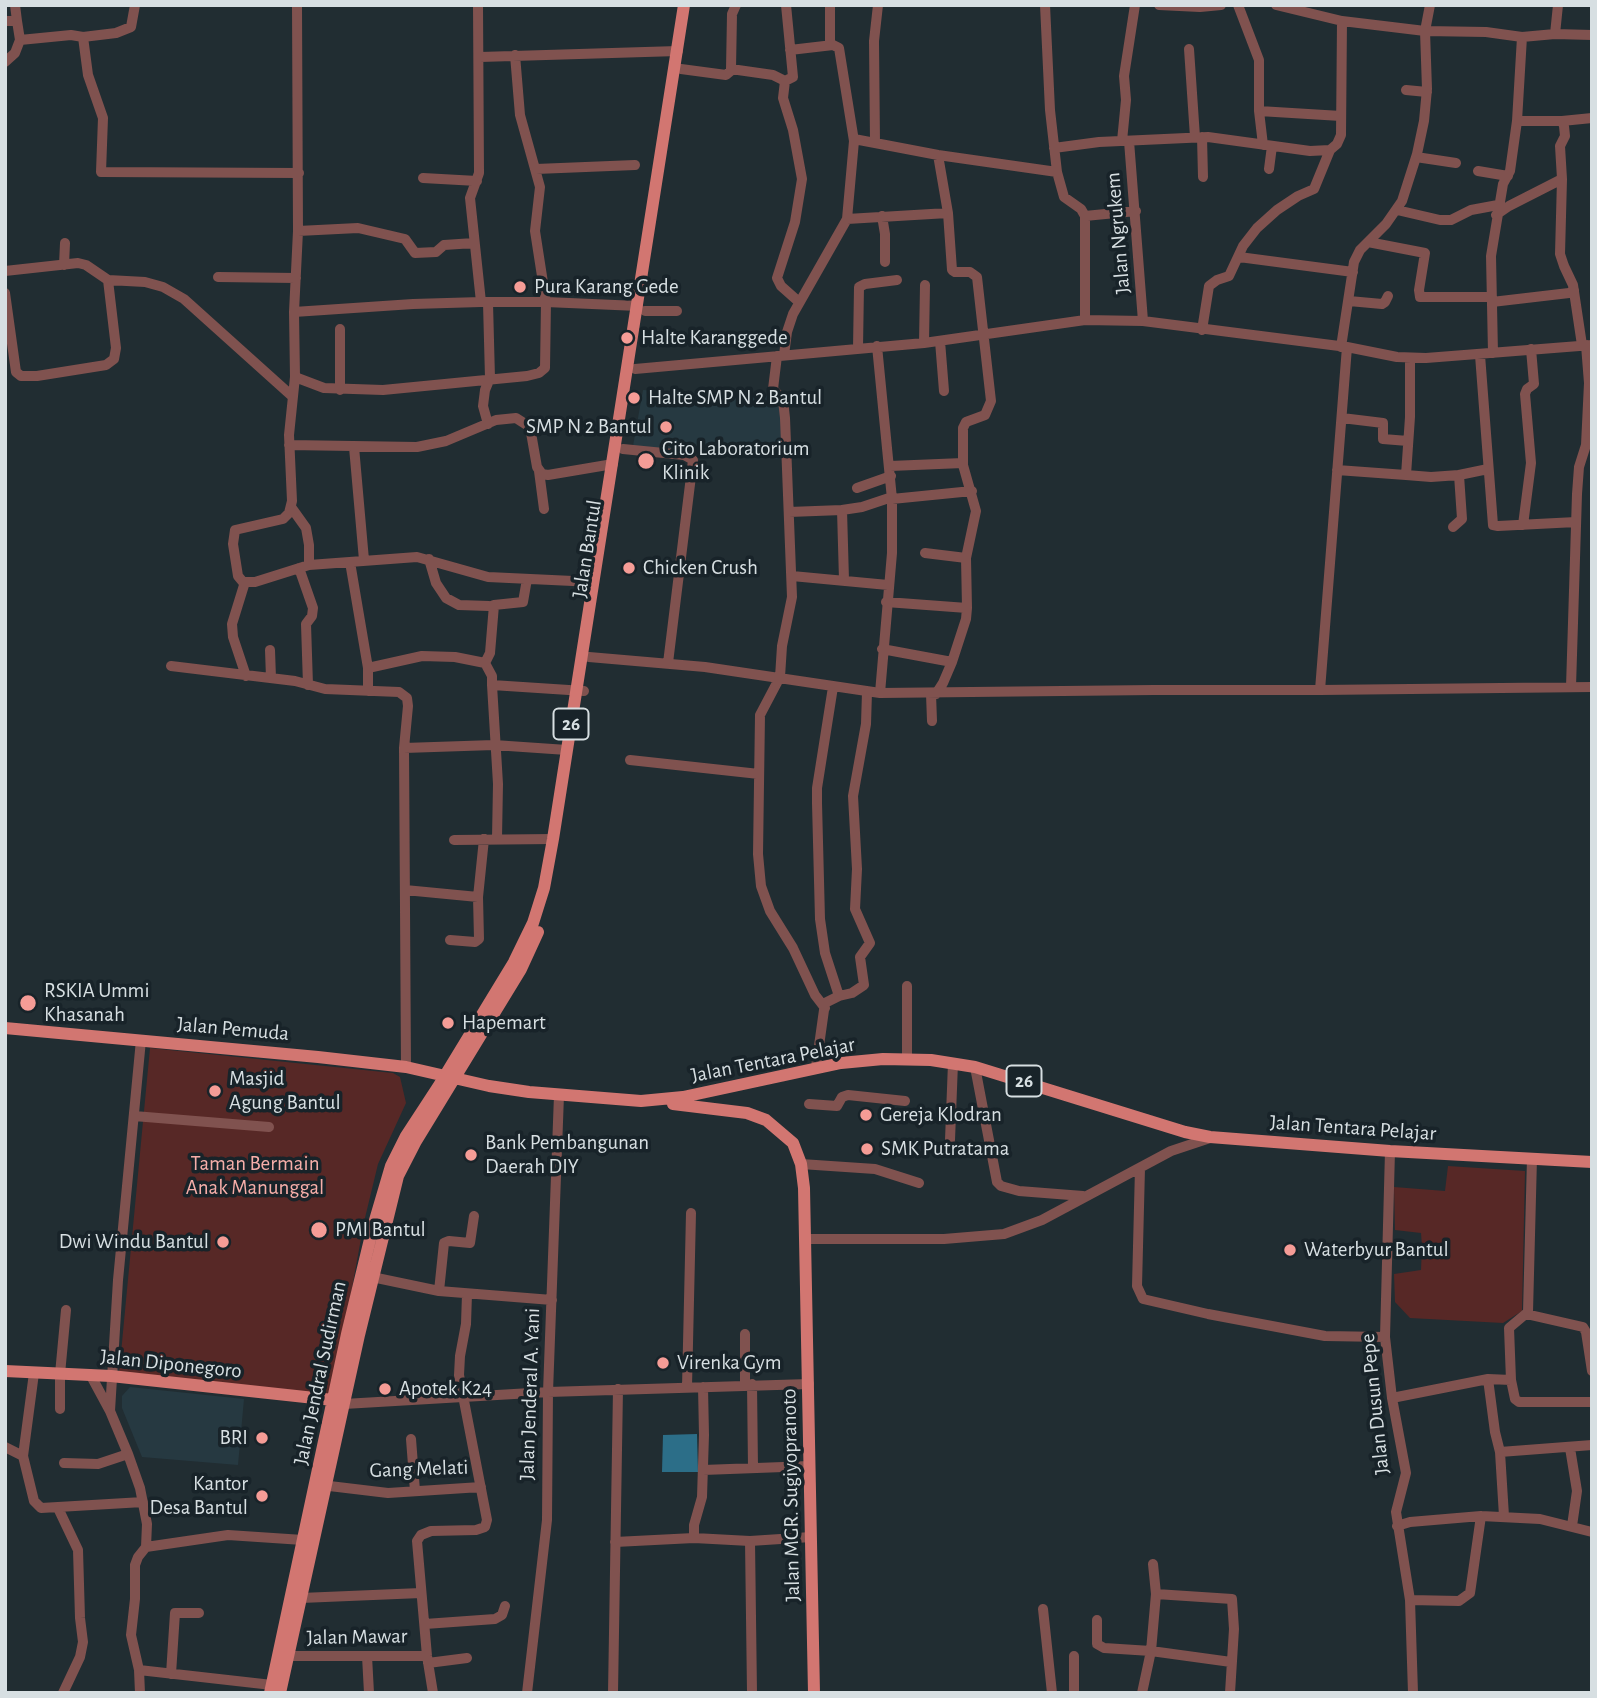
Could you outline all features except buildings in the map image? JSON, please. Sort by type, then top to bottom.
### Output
[{"type":"main road","name":"Jalan Bantul","points":[[451,1077],[526,940],[544,888],[567,750],[589,657],[623,449],[684,5]]},
{"type":"main road","name":"Jalan Bantul","points":[[451,1077],[521,969],[542,922],[553,878],[594,582],[691,5]]},
{"type":"main road","name":"Jalan Pemuda","points":[[5,1028],[406,1067],[451,1077]]},
{"type":"main road","name":"Jalan Tentara Pelajar","points":[[451,1077],[489,1086],[559,1095],[654,1100],[683,1097],[863,1060],[907,1058],[975,1067],[1185,1132],[1210,1137],[1390,1151],[1592,1161]]},
{"type":"main road","name":"Jalan Jendral Sudirman","points":[[338,1402],[398,1176],[451,1077]]},
{"type":"main road","name":"Jalan Jendral Sudirman","points":[[274,1690],[288,1656],[301,1598],[320,1485],[373,1227],[391,1166],[406,1136],[451,1077]]},
{"type":"main road","name":"Jalan MGR. Sugiyopranoto","points":[[624,1100],[695,1105],[747,1113],[766,1120],[784,1133],[793,1143],[802,1164],[814,1693]]},
{"type":"main road","name":"Jalan Diponegoro","points":[[5,1371],[90,1374],[338,1402]]},
{"type":"main road","name":"Jalan Jendral Sudirman","points":[[274,1690],[303,1540],[320,1485]]},
{"type":"street","points":[[5,62],[15,53],[20,40],[15,5]]},
{"type":"street","points":[[20,40],[116,33],[129,29],[133,23],[135,5]]},
{"type":"street","points":[[297,5],[298,231],[294,378],[289,445],[291,508],[306,528],[304,566],[313,608],[312,616],[306,624],[308,685]]},
{"type":"street","points":[[478,5],[480,57],[477,181],[470,198],[484,302],[490,378],[483,406],[488,424]]},
{"type":"street","points":[[733,70],[732,14],[736,5]]},
{"type":"street","points":[[785,81],[793,77],[786,5]]},
{"type":"street","points":[[830,5],[830,45]]},
{"type":"street","points":[[876,142],[874,41],[878,5]]},
{"type":"street","points":[[1045,5],[1050,110],[1057,172],[1063,197],[1081,209],[1085,216],[1085,320]]},
{"type":"street","name":"Jalan Ngrukem","points":[[1135,5],[1124,76],[1125,141],[1136,211],[1143,321]]},
{"type":"street","points":[[1159,5],[1221,5]]},
{"type":"street","points":[[1238,5],[1259,60],[1259,111],[1267,145],[1269,169]]},
{"type":"street","points":[[1276,5],[1342,20],[1425,31],[1486,32],[1522,37],[1592,35]]},
{"type":"street","points":[[1320,690],[1342,418],[1344,347],[1354,262],[1360,250],[1397,209],[1406,191],[1424,121],[1427,93],[1425,31],[1430,5]]},
{"type":"street","points":[[1555,34],[1558,5]]},
{"type":"street","points":[[1202,330],[1209,286],[1229,276],[1243,246],[1267,219],[1298,196],[1314,189],[1330,150],[1337,144],[1341,135],[1342,20]]},
{"type":"street","points":[[5,21],[17,21]]},
{"type":"street","points":[[83,37],[88,75],[103,118],[101,172],[299,173]]},
{"type":"street","points":[[1493,353],[1491,256],[1497,210],[1503,184],[1508,176],[1517,121],[1522,37]]},
{"type":"street","points":[[790,50],[830,45],[838,47],[854,142],[847,219],[823,266],[799,302],[786,332],[773,388],[781,397],[785,418],[791,609],[782,646],[780,677],[760,715],[758,854],[765,899],[774,921],[793,948],[815,995],[825,1008]]},
{"type":"street","points":[[1189,49],[1203,177]]},
{"type":"street","points":[[480,57],[678,51]]},
{"type":"street","points":[[294,378],[315,386],[340,390],[411,388],[532,375],[545,368],[546,302],[535,231],[540,199],[536,169],[520,115],[515,55]]},
{"type":"street","points":[[681,68],[726,75],[733,70],[773,75],[785,81]]},
{"type":"street","points":[[785,81],[783,98],[793,130],[802,179],[795,222],[777,278],[781,286],[799,302]]},
{"type":"street","points":[[1406,90],[1427,93]]},
{"type":"street","points":[[1259,111],[1341,116]]},
{"type":"street","points":[[1517,121],[1592,118]]},
{"type":"street","points":[[1562,121],[1565,131],[1560,146],[1561,260],[1570,275],[1587,345],[1588,383],[1584,453],[1578,474],[1571,687]]},
{"type":"street","points":[[1054,148],[1198,137],[1310,151],[1330,150]]},
{"type":"street","points":[[854,142],[876,142],[938,155],[1057,172]]},
{"type":"street","points":[[932,721],[933,694],[943,684],[966,619],[966,558],[976,511],[963,463],[964,424],[985,415],[991,401],[976,277],[970,272],[952,270],[938,155]]},
{"type":"street","points":[[1416,157],[1456,163]]},
{"type":"street","points":[[536,169],[635,165]]},
{"type":"street","points":[[1478,171],[1508,176]]},
{"type":"street","points":[[423,178],[477,181]]},
{"type":"street","points":[[1397,209],[1440,220],[1458,219],[1467,212],[1497,210],[1509,206],[1562,179]]},
{"type":"street","points":[[1085,216],[1136,211]]},
{"type":"street","points":[[847,219],[947,213]]},
{"type":"street","points":[[882,216],[885,262]]},
{"type":"street","points":[[298,231],[358,228],[405,239],[413,252],[420,253],[436,252],[444,245],[474,243]]},
{"type":"street","points":[[1368,242],[1425,253],[1420,297],[1491,299],[1569,293],[1574,290]]},
{"type":"street","points":[[64,265],[65,243]]},
{"type":"street","points":[[1239,257],[1353,272]]},
{"type":"street","points":[[5,271],[86,265],[108,280],[145,282],[163,287],[177,294],[293,394]]},
{"type":"street","points":[[218,277],[296,278]]},
{"type":"street","points":[[5,293],[16,372],[21,376],[37,376],[106,365],[114,359],[117,348],[108,280]]},
{"type":"street","points":[[858,348],[859,287],[897,280]]},
{"type":"street","points":[[924,343],[925,285]]},
{"type":"street","points":[[1349,301],[1378,305],[1384,304],[1388,296]]},
{"type":"street","points":[[294,312],[412,303],[484,302],[546,302],[677,311]]},
{"type":"street","points":[[635,369],[924,343],[1085,320],[1143,321],[1410,358],[1480,355],[1587,345]]},
{"type":"street","points":[[340,329],[340,390]]},
{"type":"street","points":[[940,341],[944,391]]},
{"type":"street","points":[[877,346],[892,498],[892,553],[880,693]]},
{"type":"street","points":[[1522,525],[1531,463],[1525,394],[1534,384],[1531,349]]},
{"type":"street","points":[[1480,355],[1494,526],[1576,522]]},
{"type":"street","points":[[1406,475],[1410,358]]},
{"type":"street","points":[[289,445],[400,448],[446,441],[510,418],[528,424],[532,432],[544,509]]},
{"type":"street","points":[[1342,418],[1383,423],[1383,439],[1408,441]]},
{"type":"street","points":[[354,447],[364,561]]},
{"type":"street","points":[[623,449],[684,455],[693,460],[668,663]]},
{"type":"street","points":[[857,488],[891,471],[963,463]]},
{"type":"street","points":[[539,471],[548,475],[613,464]]},
{"type":"street","points":[[1337,470],[1431,477],[1488,469]]},
{"type":"street","points":[[1453,527],[1462,519],[1460,475]]},
{"type":"street","points":[[789,513],[842,510],[892,498],[972,491]]},
{"type":"street","points":[[291,508],[283,519],[240,527],[234,532],[236,570],[240,580],[255,582],[304,566],[399,557],[429,559],[488,577],[594,582]]},
{"type":"street","points":[[842,510],[844,580]]},
{"type":"street","points":[[925,553],[966,558]]},
{"type":"street","points":[[429,559],[436,583],[450,601],[459,605],[489,606]]},
{"type":"street","points":[[350,562],[368,668],[368,691]]},
{"type":"street","points":[[792,576],[888,585]]},
{"type":"street","points":[[485,663],[490,653],[494,605],[523,602],[527,579]]},
{"type":"street","points":[[245,582],[232,624],[233,637],[246,676]]},
{"type":"street","points":[[886,602],[967,608]]},
{"type":"street","points":[[882,649],[952,662]]},
{"type":"street","points":[[270,650],[271,678]]},
{"type":"street","points":[[368,668],[422,656],[455,657],[485,663]]},
{"type":"street","points":[[589,657],[668,663],[880,693],[1592,687]]},
{"type":"street","points":[[485,663],[492,676],[498,784],[496,838]]},
{"type":"street","points":[[171,666],[271,678],[325,689],[399,692],[406,697],[406,1067]]},
{"type":"street","points":[[492,685],[580,691]]},
{"type":"street","points":[[833,687],[817,788],[820,919],[825,953],[839,996]]},
{"type":"street","points":[[816,1068],[828,1001],[852,993],[864,985],[860,957],[870,943],[855,909],[858,869],[853,796],[866,724],[867,692]]},
{"type":"street","points":[[404,748],[494,745],[567,750]]},
{"type":"street","points":[[630,760],[759,774]]},
{"type":"street","points":[[450,940],[479,941],[478,897],[484,839]]},
{"type":"street","points":[[454,840],[553,839]]},
{"type":"street","points":[[405,890],[478,897]]},
{"type":"street","points":[[907,986],[907,1058]]},
{"type":"street","points":[[110,1411],[118,1280],[141,1040]]},
{"type":"street","points":[[950,1140],[953,1063]]},
{"type":"street","points":[[975,1067],[997,1182],[1001,1186],[1019,1191],[1086,1196]]},
{"type":"street","name":"Jalan Jenderal A. Yani","points":[[527,1693],[547,1520],[548,1392],[559,1095]]},
{"type":"street","points":[[809,1104],[837,1106],[842,1097],[849,1095],[905,1101]]},
{"type":"street","points":[[134,1116],[269,1127]]},
{"type":"street","points":[[805,1238],[988,1237],[1042,1220],[1171,1151],[1210,1137]]},
{"type":"street","name":"Jalan Dusun Pepe","points":[[1390,1151],[1385,1337],[1392,1398],[1406,1473],[1396,1512],[1396,1526],[1410,1600],[1413,1693]]},
{"type":"street","points":[[1532,1158],[1526,1314],[1509,1328],[1514,1399],[1519,1402],[1592,1402]]},
{"type":"street","points":[[802,1164],[875,1170],[919,1183]]},
{"type":"street","points":[[1140,1168],[1137,1286],[1143,1299],[1325,1336],[1385,1337]]},
{"type":"street","points":[[687,1387],[691,1213]]},
{"type":"street","points":[[439,1291],[444,1243],[470,1243],[474,1216]]},
{"type":"street","points":[[372,1277],[439,1291],[552,1300]]},
{"type":"street","points":[[432,1693],[417,1541],[421,1535],[431,1531],[476,1530],[486,1527],[459,1367],[466,1324],[467,1294]]},
{"type":"street","points":[[60,1409],[60,1374],[66,1310]]},
{"type":"street","points":[[1526,1314],[1583,1327],[1592,1371]]},
{"type":"street","points":[[745,1334],[753,1468]]},
{"type":"street","points":[[34,1373],[23,1457],[36,1505],[41,1508],[58,1508],[143,1502]]},
{"type":"street","points":[[90,1374],[110,1411],[128,1454],[143,1502],[148,1529],[146,1547],[135,1565],[131,1635],[139,1670],[140,1693]]},
{"type":"street","points":[[1392,1398],[1488,1379],[1511,1380]]},
{"type":"street","points":[[1488,1379],[1500,1452],[1504,1516]]},
{"type":"street","points":[[338,1402],[809,1384]]},
{"type":"street","points":[[694,1538],[694,1525],[701,1504],[703,1387]]},
{"type":"street","points":[[613,1693],[618,1390]]},
{"type":"street","points":[[411,1439],[415,1491]]},
{"type":"street","points":[[1500,1452],[1592,1445]]},
{"type":"street","points":[[5,1447],[23,1457]]},
{"type":"street","points":[[1570,1448],[1577,1491],[1572,1526]]},
{"type":"street","points":[[64,1462],[98,1464],[128,1454]]},
{"type":"street","points":[[703,1470],[810,1466]]},
{"type":"street","name":"Gang Melati","points":[[320,1485],[388,1493],[481,1486]]},
{"type":"street","points":[[58,1508],[78,1550],[83,1642],[80,1657],[63,1693]]},
{"type":"street","points":[[1410,1600],[1459,1601],[1470,1593],[1480,1516]]},
{"type":"street","points":[[1396,1526],[1410,1522],[1504,1516],[1540,1519],[1592,1532]]},
{"type":"street","points":[[146,1547],[228,1535],[303,1540]]},
{"type":"street","points":[[615,1542],[694,1538],[750,1541],[811,1537]]},
{"type":"street","points":[[750,1541],[752,1693]]},
{"type":"street","points":[[1142,1693],[1151,1651],[1156,1594],[1153,1564]]},
{"type":"street","points":[[301,1598],[421,1593]]},
{"type":"street","points":[[1156,1594],[1232,1599],[1234,1629],[1230,1693]]},
{"type":"street","points":[[425,1624],[495,1619],[502,1615],[505,1606]]},
{"type":"street","points":[[1043,1609],[1052,1693]]},
{"type":"street","points":[[171,1674],[175,1613],[199,1613]]},
{"type":"street","points":[[1097,1620],[1096,1641],[1100,1646],[1231,1662]]},
{"type":"street","name":"Jalan Mawar","points":[[288,1656],[367,1656],[428,1660],[467,1658]]},
{"type":"street","points":[[367,1656],[369,1693]]},
{"type":"street","points":[[1074,1657],[1074,1693]]},
{"type":"street","points":[[139,1670],[274,1690]]},
{"type":"shaded area","points":[[643,390],[775,396],[780,399],[784,431],[782,459],[633,446]]},
{"type":"shaded area","points":[[130,1387],[244,1399],[238,1465],[142,1457],[122,1408],[122,1396]]},
{"type":"green space","name":"Taman Bermain Anak Manunggal","points":[[150,1048],[393,1073],[400,1077],[406,1103],[378,1164],[364,1222],[332,1398],[119,1374]]},
{"type":"green space","points":[[1448,1166],[1525,1171],[1522,1311],[1503,1323],[1410,1318],[1395,1302],[1394,1274],[1421,1270],[1422,1246],[1421,1233],[1395,1230],[1394,1187],[1445,1191]]},
{"type":"water","points":[[697,1434],[698,1472],[662,1472],[663,1435]]},
{"type":"place","name":"Pura Karang Gede","points":[[520,287]]},
{"type":"place","name":"Halte Karanggede","points":[[627,338]]},
{"type":"place","name":"Halte SMP N 2 Bantul","points":[[634,398]]},
{"type":"place","name":"SMP N 2 Bantul","points":[[666,427]]},
{"type":"place","name":"Cito Laboratorium Klinik","points":[[646,461]]},
{"type":"place","name":"Chicken Crush","points":[[629,568]]},
{"type":"place","name":"RSKIA Ummi Khasanah","points":[[28,1003]]},
{"type":"place","name":"Hapemart","points":[[448,1023]]},
{"type":"place","name":"Masjid Agung Bantul","points":[[215,1091]]},
{"type":"place","name":"Gereja Klodran","points":[[866,1115]]},
{"type":"place","name":"SMK Putratama","points":[[867,1149]]},
{"type":"place","name":"Bank Pembangunan Daerah DIY","points":[[471,1155]]},
{"type":"place","name":"PMI Bantul","points":[[319,1230]]},
{"type":"place","name":"Dwi Windu Bantul","points":[[223,1242]]},
{"type":"place","name":"Waterbyur Bantul","points":[[1290,1250]]},
{"type":"place","name":"Virenka Gym","points":[[663,1363]]},
{"type":"place","name":"Apotek K24","points":[[385,1389]]},
{"type":"place","name":"BRI","points":[[262,1438]]},
{"type":"place","name":"Kantor Desa Bantul","points":[[262,1496]]}]
